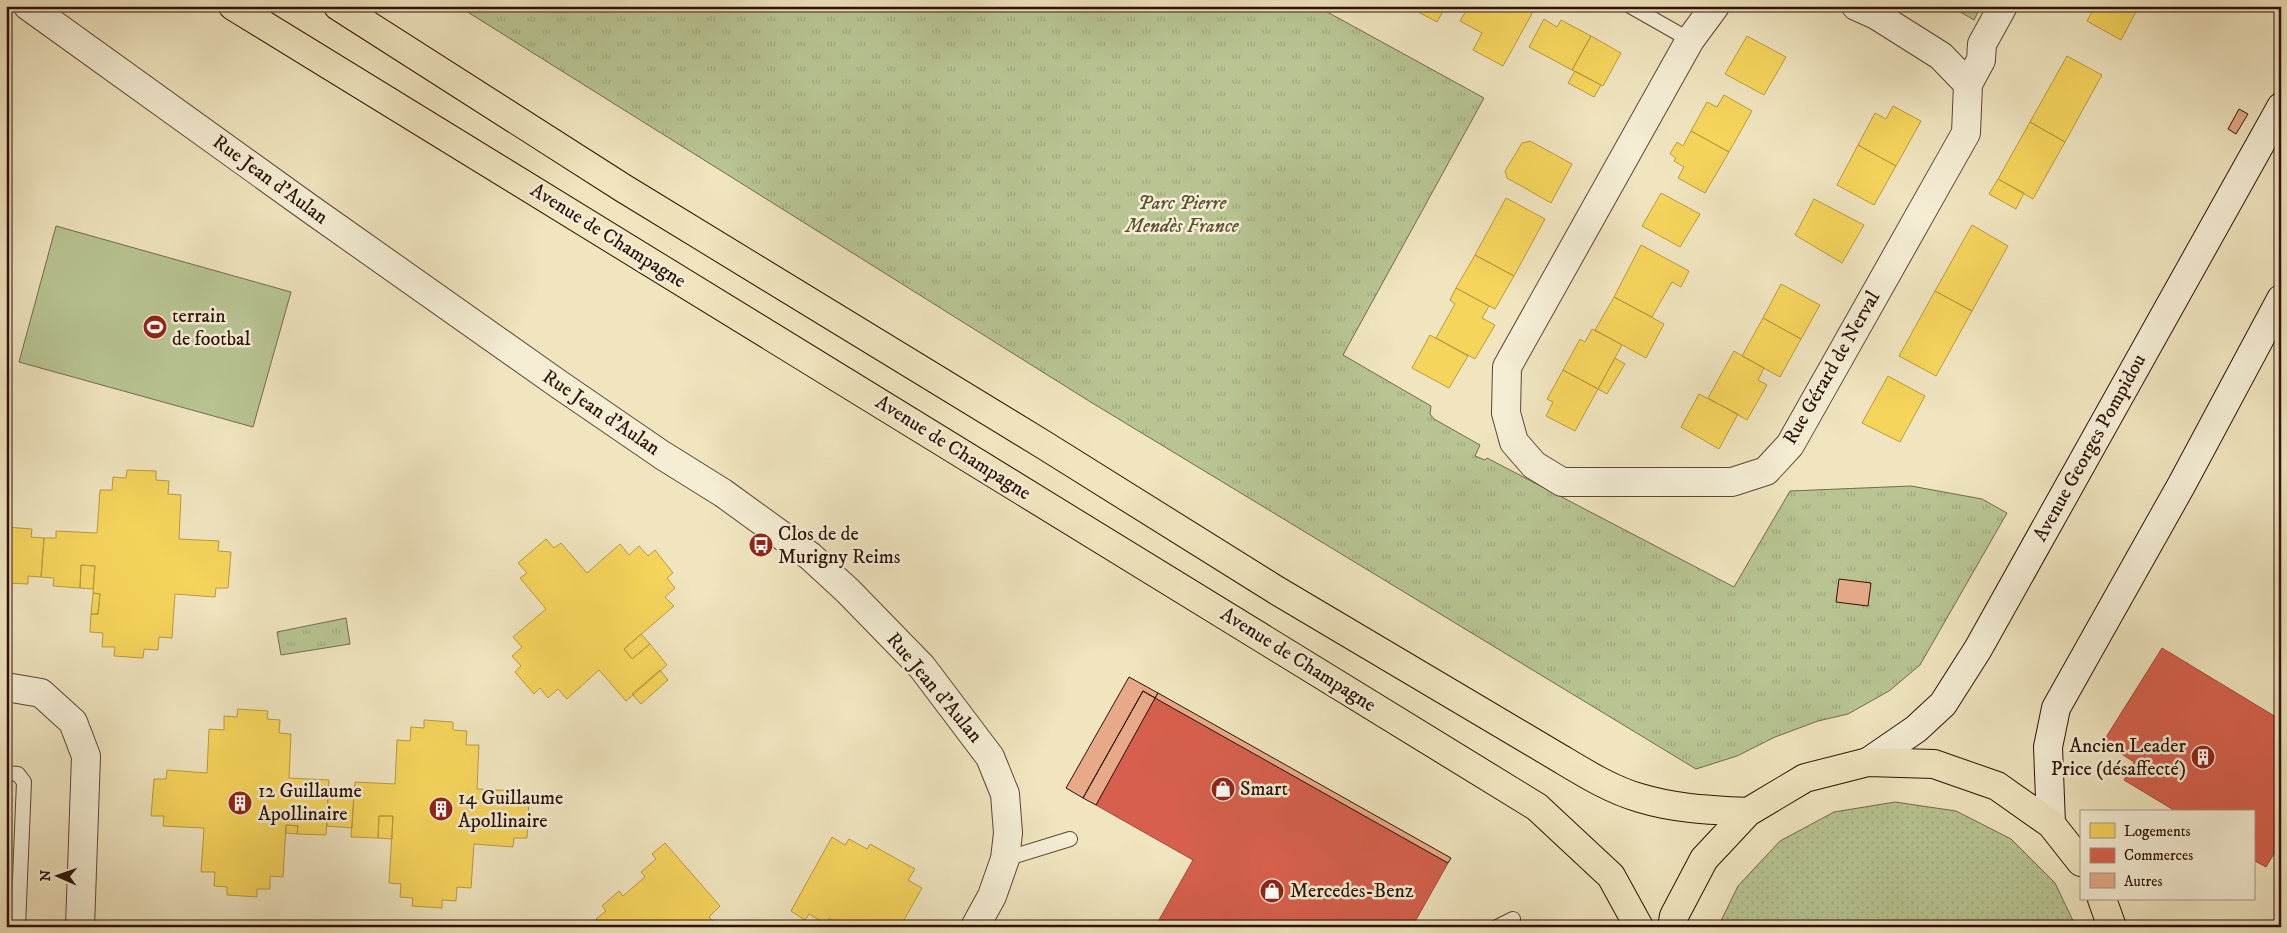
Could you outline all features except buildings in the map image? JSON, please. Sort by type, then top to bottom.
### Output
[{"type":"main road","name":"Avenue de Champagne","points":[[233,6],[1537,807],[1611,876],[1639,927]]},
{"type":"main road","points":[[338,6],[623,188],[1044,445],[1276,590],[1560,760],[1605,784],[1640,798],[1675,807],[1748,812]]},
{"type":"main road","points":[[1672,927],[1674,916],[1704,859],[1748,812],[1805,778],[1868,762],[1934,764],[1997,786],[2051,824],[2080,861]]},
{"type":"main road","points":[[2102,900],[2112,927]]},
{"type":"street","name":"Rue Jean d'Aulan","points":[[28,6],[517,355],[662,455],[723,493],[810,556],[922,667],[990,757],[1005,794],[1008,833],[1005,859],[992,896],[975,927]]},
{"type":"street","name":"Rue Gérard de Nerval","points":[[1715,6],[1690,40],[1507,367],[1506,414],[1514,442],[1534,465],[1562,482],[1732,482],[1766,471],[1790,445],[1966,133],[1968,84]]},
{"type":"street","points":[[1871,9],[1941,56],[1968,84],[1981,60],[1982,44],[2003,6]]},
{"type":"street","name":"Avenue Georges Pompidou","points":[[1868,762],[1916,729],[1943,704],[1978,649],[2281,107]]},
{"type":"street","points":[[2051,824],[2048,747],[2056,708],[2182,484],[2281,299]]},
{"type":"street","points":[[6,686],[41,693],[73,722],[86,756],[80,927]]},
{"type":"lane","points":[[1630,6],[1690,40]]},
{"type":"lane","points":[[6,773],[18,774],[24,782],[18,927]]},
{"type":"lane","points":[[1005,859],[1070,839]]},
{"type":"lane","points":[[1497,927],[1513,919]]},
{"type":"green space","name":"Parc Pierre Mendès France","points":[[458,6],[1320,6],[1320,8],[1484,98],[1343,355],[1431,406],[1430,414],[1434,419],[1480,445],[1475,456],[1485,460],[1487,458],[1734,587],[1790,491],[1911,486],[1982,499],[2007,513],[1920,665],[1889,691],[1848,714],[1818,721],[1775,737],[1737,756],[1696,769],[1089,401]]},
{"type":"green space","points":[[1950,6],[1981,6],[1974,20]]},
{"type":"green space","name":"terrain de footbal","points":[[56,226],[291,292],[253,427],[19,362]]},
{"type":"green space","points":[[346,618],[350,644],[281,655],[277,632]]},
{"type":"green space","points":[[1895,802],[1956,811],[2011,839],[2055,883],[2076,927],[1718,927],[1738,886],[1780,841],[1834,812]]},
{"type":"place","name":"terrain de footbal","points":[[155,327]]},
{"type":"place","name":"Clos de de Murigny Reims","points":[[761,545]]},
{"type":"place","name":"Ancien Leader Price (désaffecté)","points":[[2203,757]]},
{"type":"place","name":"Smart","points":[[1223,789]]},
{"type":"place","name":"12 Guillaume Apollinaire","points":[[240,803]]},
{"type":"place","name":"14 Guillaume Apollinaire","points":[[441,809]]},
{"type":"place","name":"Mercedes-Benz","points":[[1272,891]]}]
